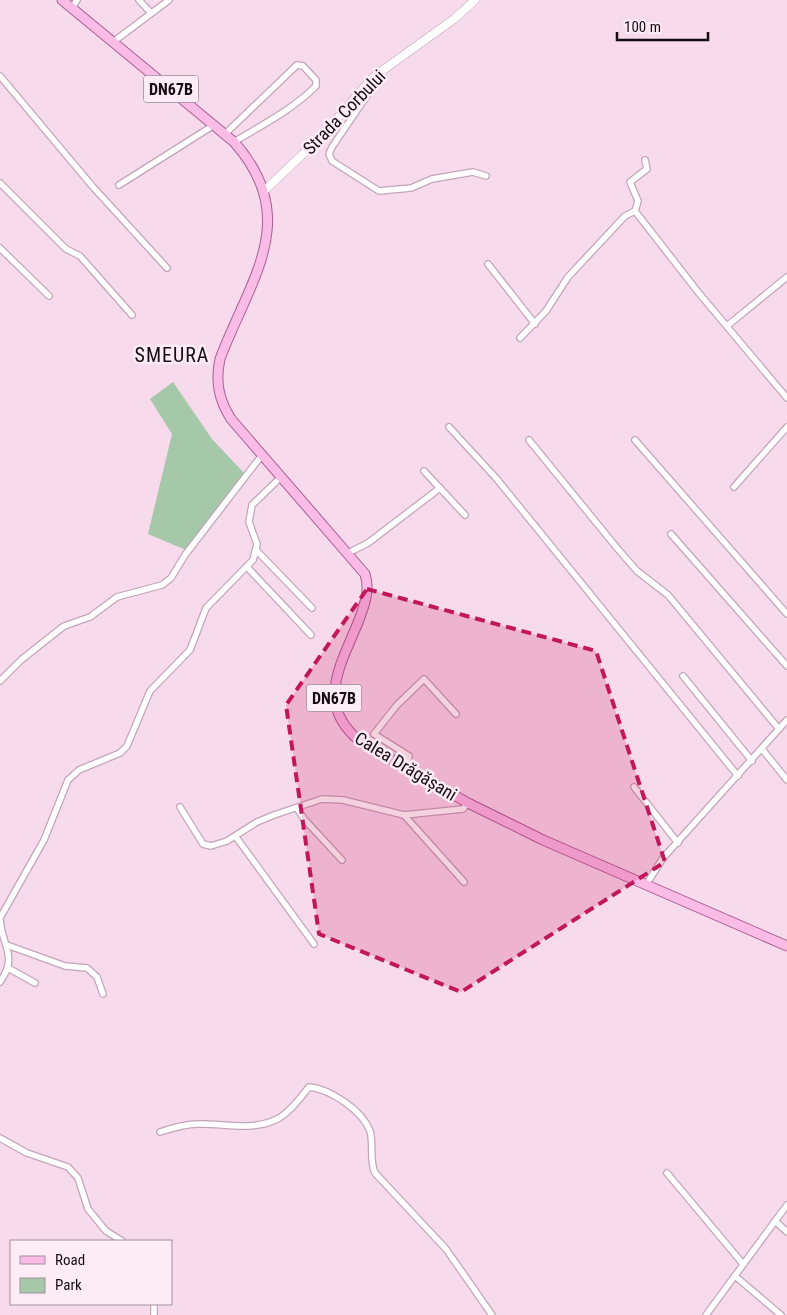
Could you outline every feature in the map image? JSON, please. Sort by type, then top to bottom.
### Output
[{"type":"main road","name":"DN67B","points":[[62,0],[74,4],[113,42],[234,142],[253,167],[264,191]]},
{"type":"main road","name":"Calea Drăgășani","points":[[264,191],[267,215],[267,241],[262,264],[223,351],[217,370],[218,391],[224,409],[365,574],[368,590],[364,607],[335,680],[334,699],[338,717],[347,731],[361,742],[468,803],[543,840],[787,946]]},
{"type":"street","points":[[140,0],[151,13]]},
{"type":"street","points":[[113,42],[169,0]]},
{"type":"street","name":"Strada Corbului","points":[[264,191],[321,137],[378,72],[442,27],[475,0]]},
{"type":"street","points":[[225,134],[297,65],[303,66],[316,80],[316,86],[276,118],[234,142]]},
{"type":"street","points":[[378,72],[368,94],[332,147],[329,154],[332,161],[379,190],[411,188],[432,178],[473,172],[486,176]]},
{"type":"street","points":[[0,76],[94,187],[167,268]]},
{"type":"street","points":[[119,185],[214,125]]},
{"type":"street","points":[[520,338],[535,324],[574,270],[625,216],[635,211],[638,201],[630,182],[647,168],[645,160]]},
{"type":"street","points":[[0,183],[66,249],[80,256],[132,315]]},
{"type":"street","points":[[635,211],[698,292],[787,398]]},
{"type":"street","points":[[0,248],[49,296]]},
{"type":"street","points":[[488,264],[535,324]]},
{"type":"street","points":[[727,326],[787,277]]},
{"type":"street","points":[[449,426],[502,485],[738,776]]},
{"type":"street","points":[[734,487],[787,427]]},
{"type":"street","points":[[529,440],[616,548],[637,571],[668,595],[779,729]]},
{"type":"street","points":[[635,440],[787,614]]},
{"type":"street","points":[[0,681],[21,660],[64,626],[90,616],[117,597],[162,585],[171,578],[185,555],[262,455]]},
{"type":"street","points":[[424,471],[464,515]]},
{"type":"street","points":[[0,982],[8,968],[10,959],[0,918],[44,840],[68,780],[79,770],[120,753],[128,746],[154,684],[179,664],[190,650],[206,608],[247,567],[257,552],[257,544],[249,522],[252,505],[281,477]]},
{"type":"street","points":[[348,553],[368,543],[440,488]]},
{"type":"street","points":[[671,534],[787,666]]},
{"type":"street","points":[[257,552],[312,608]]},
{"type":"street","points":[[247,567],[311,635]]},
{"type":"street","points":[[683,676],[752,761]]},
{"type":"street","points":[[406,768],[409,756],[374,734],[397,705],[424,679],[456,714]]},
{"type":"street","points":[[646,885],[664,858],[787,720]]},
{"type":"street","points":[[762,749],[787,780]]},
{"type":"street","points":[[634,787],[678,843]]},
{"type":"street","points":[[180,807],[203,844],[211,846],[236,836],[257,822],[332,798],[375,806],[404,814],[463,809],[468,803]]},
{"type":"street","points":[[297,808],[304,819],[342,860]]},
{"type":"street","points":[[404,814],[464,882]]},
{"type":"street","points":[[236,836],[314,944]]},
{"type":"street","points":[[7,945],[65,966],[87,968],[97,977],[103,994]]},
{"type":"street","points":[[8,968],[35,983]]},
{"type":"street","points":[[160,1132],[176,1126],[198,1124],[250,1125],[268,1123],[288,1111],[308,1087],[318,1088],[330,1094],[358,1114],[369,1130],[372,1164],[376,1173],[446,1249],[492,1315]]},
{"type":"street","points":[[0,1138],[27,1153],[68,1167],[78,1178],[88,1209],[106,1231],[120,1240]]},
{"type":"street","points":[[667,1173],[743,1264]]},
{"type":"street","points":[[706,1315],[787,1205]]},
{"type":"street","points":[[775,1221],[787,1232]]},
{"type":"street","points":[[735,1276],[781,1315]]},
{"type":"highlighted area","points":[[367,589],[596,651],[665,862],[461,992],[319,934],[286,705]]},
{"type":"green space","points":[[173,382],[212,439],[244,473],[186,550],[148,534],[172,434],[150,399]]},
{"type":"district","name":"SMEURA","points":[[172,355]]}]
